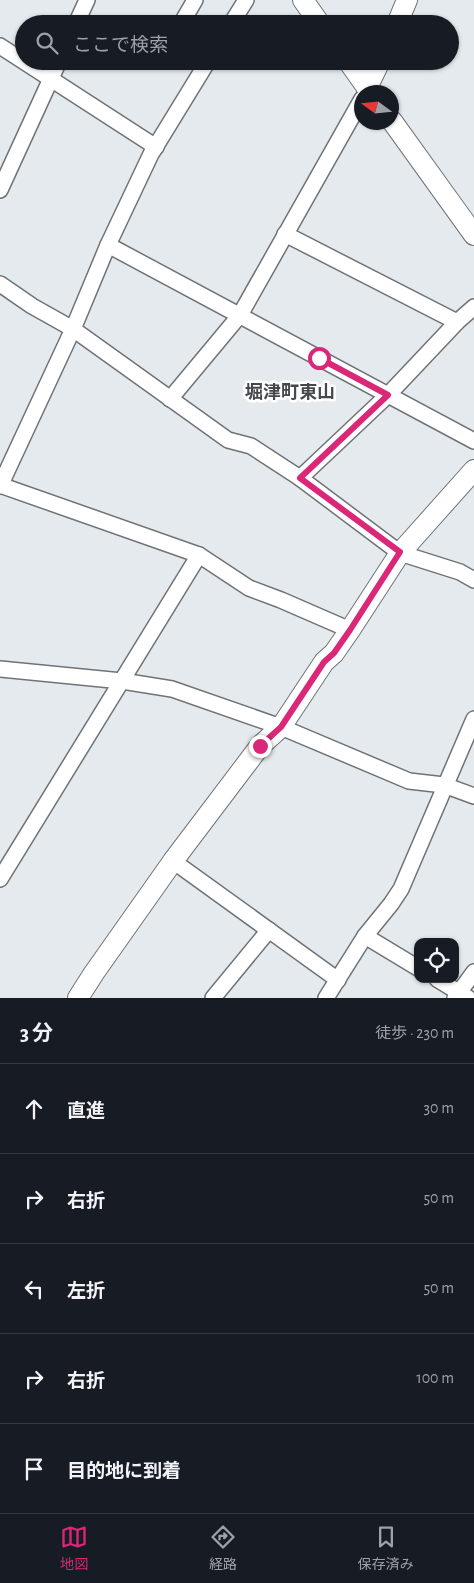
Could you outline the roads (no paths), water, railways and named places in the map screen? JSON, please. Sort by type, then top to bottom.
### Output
[{"type":"street","points":[[80,15],[88,0]]},
{"type":"street","points":[[187,15],[195,0]]},
{"type":"street","points":[[237,15],[246,0]]},
{"type":"street","points":[[303,0],[314,15]]},
{"type":"street","points":[[401,15],[407,0]]},
{"type":"street","points":[[0,46],[15,56]]},
{"type":"street","points":[[37,70],[156,147]]},
{"type":"street","points":[[0,190],[55,70]]},
{"type":"street","points":[[203,70],[156,147],[108,245],[73,329],[0,485],[199,555],[249,588],[350,630]]},
{"type":"street","points":[[353,70],[362,85]]},
{"type":"street","points":[[370,85],[376,70]]},
{"type":"street","points":[[170,399],[240,315],[354,114]]},
{"type":"street","points":[[398,130],[474,235]]},
{"type":"street","points":[[285,234],[457,322]]},
{"type":"street","points":[[108,245],[474,441]]},
{"type":"street","points":[[0,284],[32,306],[73,329],[228,440],[251,446],[300,478],[400,552],[460,572],[474,580]]},
{"type":"street","points":[[300,478],[388,395],[457,322],[474,307]]},
{"type":"street","points":[[78,998],[174,861],[260,746],[281,727],[324,662],[334,653],[350,630],[400,552],[474,470]]},
{"type":"street","points":[[0,879],[199,555]]},
{"type":"street","points":[[0,669],[122,680],[172,689],[281,727],[409,781],[444,785],[474,796]]},
{"type":"street","points":[[326,998],[365,936],[401,889],[444,785],[474,719]]},
{"type":"street","points":[[174,861],[338,980]]},
{"type":"street","points":[[213,998],[269,930]]},
{"type":"street","points":[[365,936],[414,966]]},
{"type":"street","points":[[443,983],[461,996],[474,972]]},
{"type":"district","name":"堀津町東山","points":[[290,393]]}]
